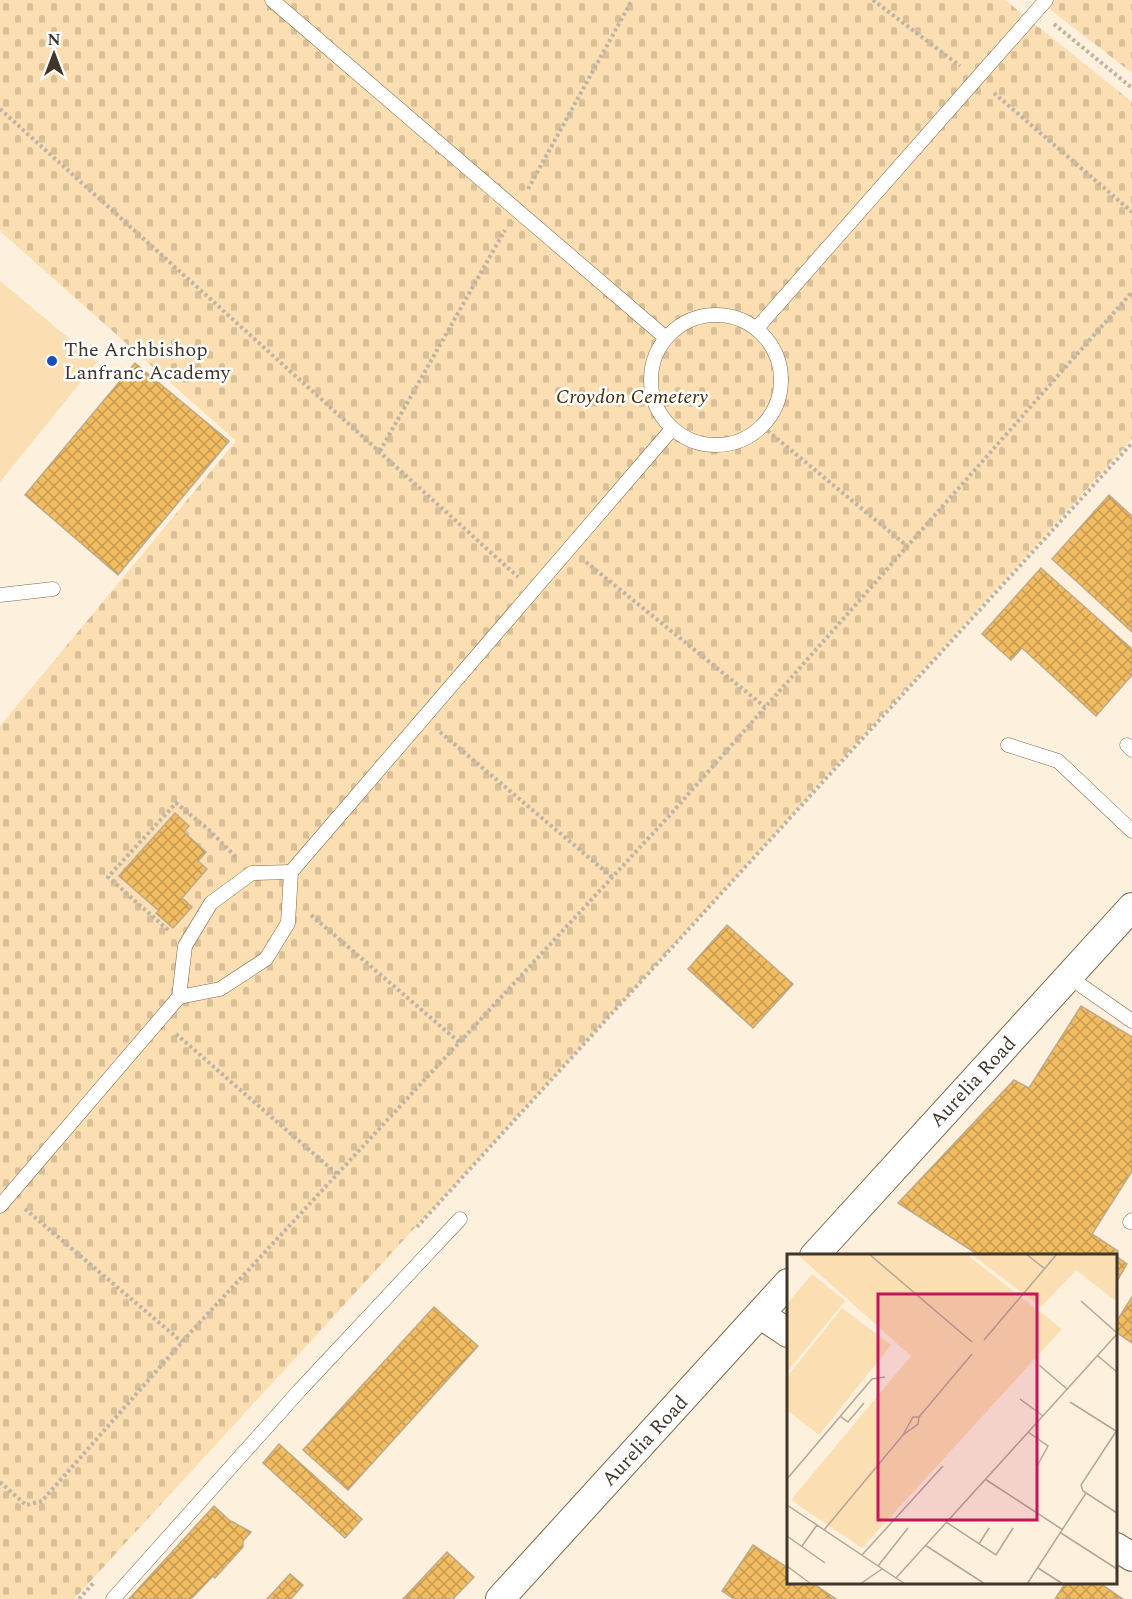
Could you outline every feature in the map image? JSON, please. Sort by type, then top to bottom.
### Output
[{"type":"street","name":"Aurelia Road","points":[[816,1254],[1132,907]]},
{"type":"street","name":"Aurelia Road","points":[[500,1599],[787,1285]]},
{"type":"street","points":[[761,1315],[787,1332]]},
{"type":"street","points":[[1117,1548],[1132,1557]]},
{"type":"lane","points":[[272,0],[666,338]]},
{"type":"lane","points":[[757,328],[1042,5]]},
{"type":"lane","points":[[719,314],[739,318],[757,328],[771,343],[780,362],[782,383],[778,404],[763,427],[751,436],[732,444],[710,445],[690,440],[672,429],[660,413],[652,394],[651,375],[655,355],[666,338],[681,324],[699,316],[719,314]]},
{"type":"lane","points":[[179,997],[220,989],[266,959],[288,923],[291,872],[672,429]]},
{"type":"lane","points":[[0,595],[53,589]]},
{"type":"lane","points":[[1008,745],[1058,761],[1132,831]]},
{"type":"lane","points":[[4,1201],[179,997],[185,946],[211,903],[252,873],[291,872]]},
{"type":"lane","points":[[1069,977],[1132,1021]]},
{"type":"lane","points":[[113,1599],[298,1390],[460,1219]]},
{"type":"path","points":[[873,0],[977,79],[1132,212]]},
{"type":"path","points":[[1042,5],[1132,88]]},
{"type":"path","points":[[0,108],[533,590]]},
{"type":"path","points":[[0,1482],[26,1504],[42,1501],[182,1342],[612,878],[1132,292]]},
{"type":"path","points":[[763,427],[907,546]]},
{"type":"path","points":[[416,1228],[1132,443]]},
{"type":"path","points":[[569,548],[765,707]]},
{"type":"path","points":[[423,718],[612,878]]},
{"type":"path","points":[[185,946],[108,877],[176,802],[208,829],[252,873]]},
{"type":"path","points":[[290,897],[459,1042]]},
{"type":"path","points":[[160,1020],[337,1174]]},
{"type":"path","points":[[4,1201],[182,1342]]},
{"type":"path","points":[[79,1599],[103,1573]]},
{"type":"green space","name":"Croydon Cemetery","points":[[0,0],[1005,0],[1132,102],[1132,439],[612,1013],[74,1599],[0,1599],[0,726],[236,441],[0,231]]},
{"type":"green space","points":[[1039,0],[1132,0],[1132,73],[1043,4]]},
{"type":"green space","name":"The Archbishop Lanfranc Academy","points":[[0,281],[97,362],[0,482]]},
{"type":"building","points":[[135,363],[229,441],[118,575],[25,495]]},
{"type":"building","points":[[1109,495],[1132,516],[1132,632],[1052,559]]},
{"type":"building","points":[[1041,568],[1132,649],[1132,675],[1096,716],[1022,648],[1011,660],[982,634]]},
{"type":"building","points":[[175,813],[189,826],[184,832],[206,852],[198,861],[207,869],[182,898],[192,907],[173,928],[156,913],[159,911],[119,876]]},
{"type":"building","points":[[727,925],[793,984],[753,1028],[688,969]]},
{"type":"building","points":[[1081,1006],[1132,1037],[1132,1171],[1092,1234],[1118,1251],[1116,1254],[977,1254],[898,1203],[1014,1080],[1029,1088]]},
{"type":"building","points":[[1117,1257],[1127,1264],[1117,1281]]},
{"type":"building","points":[[1132,1297],[1132,1343],[1117,1333],[1117,1320]]},
{"type":"building","points":[[434,1307],[478,1346],[348,1490],[303,1450]]},
{"type":"building","points":[[279,1444],[362,1519],[345,1538],[263,1463]]},
{"type":"building","points":[[214,1506],[229,1520],[251,1532],[243,1541],[243,1547],[215,1578],[213,1576],[191,1599],[129,1599]]},
{"type":"building","points":[[753,1545],[787,1567],[787,1584],[814,1584],[836,1599],[734,1599],[722,1591]]},
{"type":"building","points":[[447,1552],[474,1577],[453,1599],[403,1599]]},
{"type":"building","points":[[290,1574],[303,1585],[291,1599],[267,1599]]},
{"type":"building","points":[[1065,1584],[1101,1584],[1123,1599],[1055,1599]]},
{"type":"place","name":"The Archbishop Lanfranc Academy","points":[[52,361]]}]
